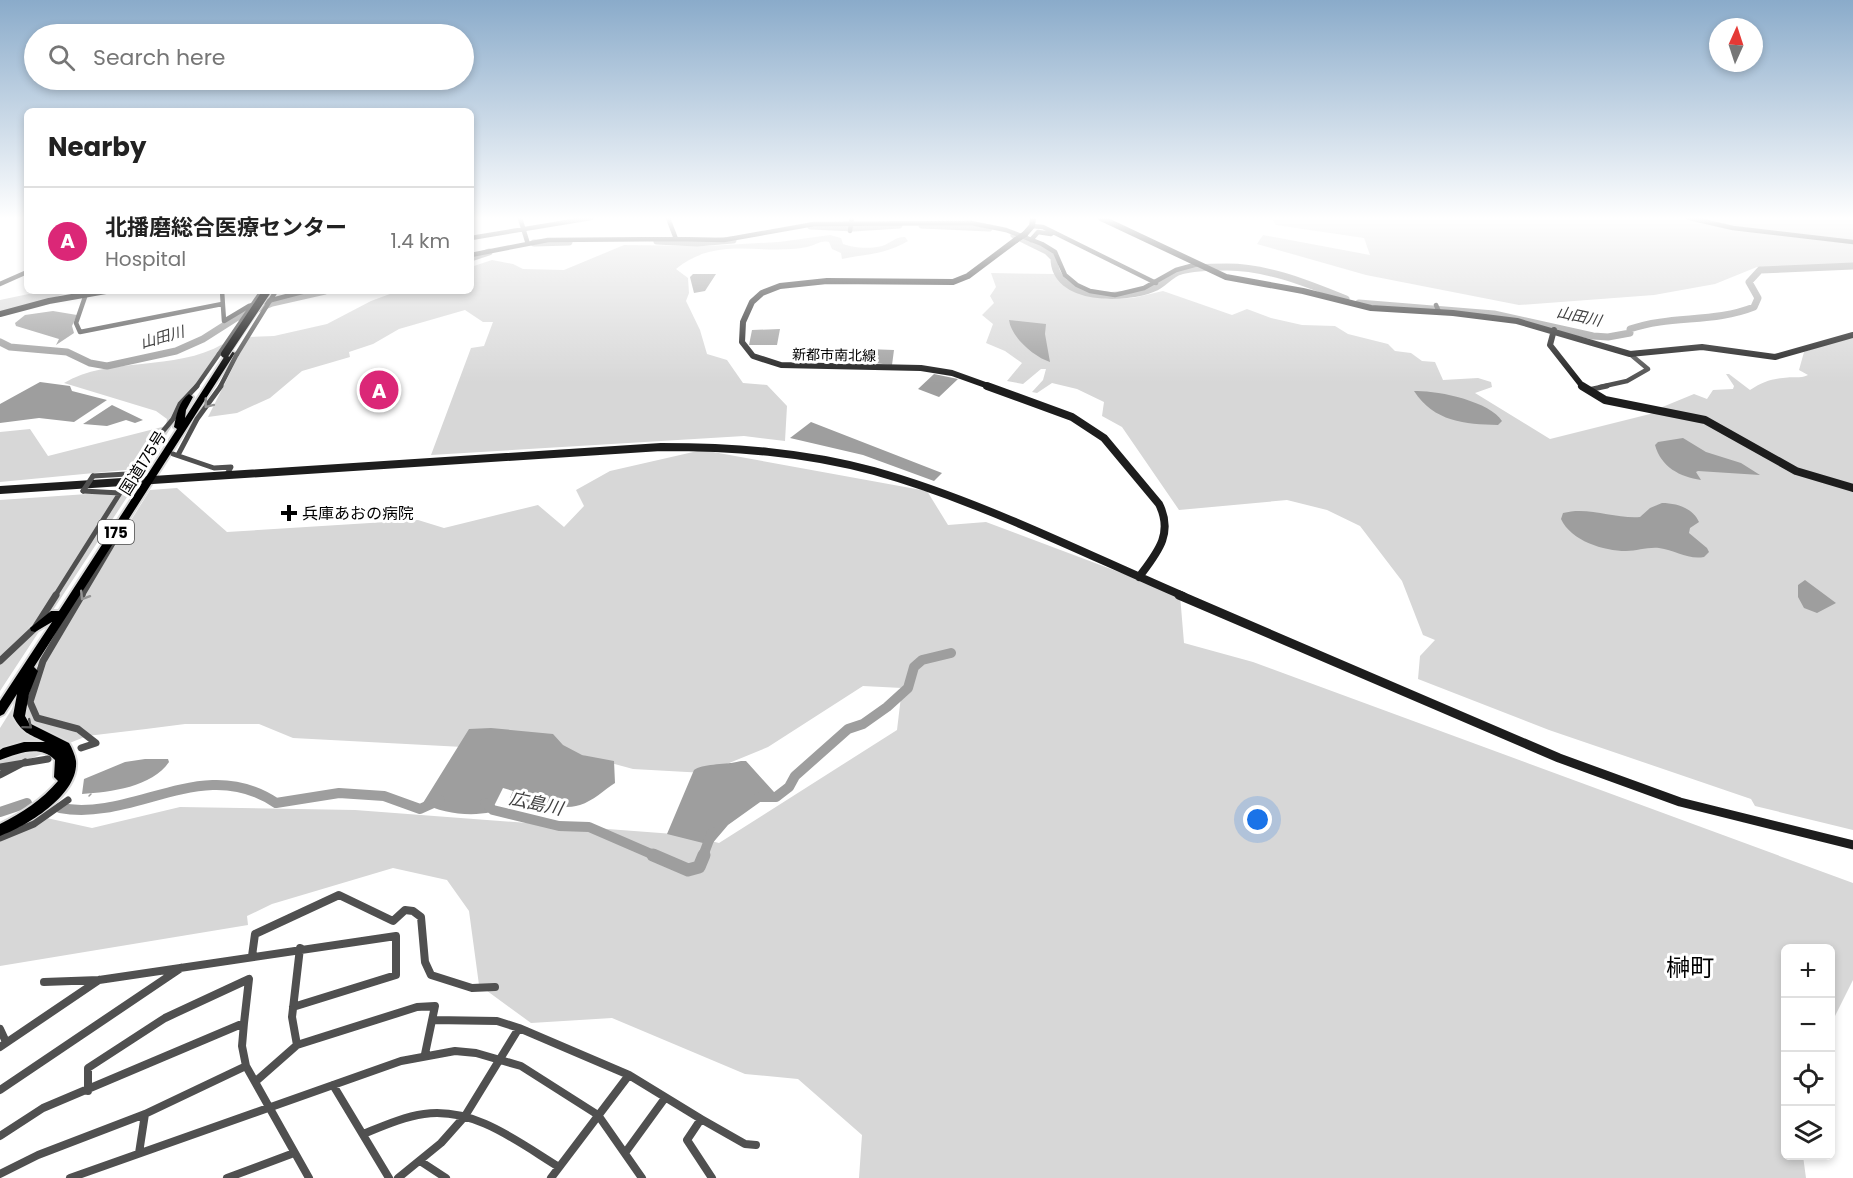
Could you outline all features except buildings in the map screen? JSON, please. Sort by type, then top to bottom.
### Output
[{"type":"highway","name":"国道175号","points":[[1,698],[55,614],[207,391],[262,294]]},
{"type":"highway","name":"国道175号","points":[[0,711],[132,508],[177,427],[272,294]]},
{"type":"highway","points":[[177,427],[189,397]]},
{"type":"highway","points":[[34,628],[55,614]]},
{"type":"highway","points":[[0,830],[27,816],[54,795],[67,777],[69,768],[65,747],[25,726],[19,716],[23,694],[49,635]]},
{"type":"highway","points":[[0,755],[28,746],[45,747],[57,753],[63,764],[59,779],[46,796],[22,814],[0,825]]},
{"type":"street","points":[[0,284],[24,273]]},
{"type":"street","name":"新都市南北線","points":[[972,273],[953,282],[805,282],[774,288],[762,294],[750,305],[742,342],[753,356],[781,365],[908,368],[952,373],[1084,423],[1104,438],[1159,504],[1165,516],[1168,527],[1165,540],[1139,577]]},
{"type":"street","points":[[1064,273],[1077,285],[1090,291],[1115,295],[1156,283],[1171,273]]},
{"type":"street","points":[[1136,273],[1156,283]]},
{"type":"street","points":[[1215,273],[1226,278],[1303,291],[1371,308],[1438,308],[1508,319],[1554,330],[1630,354],[1648,354],[1692,346],[1742,354],[1787,355],[1819,342],[1853,335]]},
{"type":"street","points":[[0,279],[13,278]]},
{"type":"street","points":[[86,294],[76,323],[77,330],[80,332],[222,304]]},
{"type":"street","points":[[0,314],[86,294]]},
{"type":"street","points":[[222,294],[224,321],[249,306],[295,294]]},
{"type":"street","points":[[1554,330],[1550,345],[1588,390],[1618,404],[1705,420],[1796,471],[1853,488]]},
{"type":"street","points":[[226,476],[231,467],[214,468],[176,454],[196,419],[219,389],[228,354]]},
{"type":"street","points":[[0,661],[34,628],[120,494],[116,491],[83,491],[93,476],[127,474],[135,471],[173,419],[180,404],[228,354]]},
{"type":"street","points":[[1588,390],[1632,379],[1648,369],[1630,354]]},
{"type":"street","points":[[0,490],[661,447],[720,447],[782,451],[838,460],[914,483],[1559,758],[1680,802],[1853,845]]},
{"type":"street","points":[[81,748],[96,743],[78,729],[37,718],[30,709],[31,697],[48,655],[114,547],[132,508]]},
{"type":"street","points":[[0,767],[48,759]]},
{"type":"street","points":[[0,775],[25,762]]},
{"type":"street","points":[[0,838],[34,824],[68,800]]},
{"type":"street","points":[[252,956],[255,934],[339,895],[393,921],[405,910],[413,911],[422,917],[425,962],[430,975],[472,988],[495,987]]},
{"type":"street","points":[[44,982],[99,980],[300,948],[396,936],[396,975],[293,1007]]},
{"type":"street","points":[[297,1045],[293,1007],[300,948]]},
{"type":"street","points":[[0,1090],[184,966]]},
{"type":"street","points":[[88,1091],[88,1068],[165,1018],[249,979],[242,1046],[246,1066],[309,1178]]},
{"type":"street","points":[[0,1029],[3,1044],[99,980]]},
{"type":"street","points":[[255,1082],[297,1045],[417,1007],[435,1006],[425,1054]]},
{"type":"street","points":[[433,1020],[497,1021],[519,1028],[629,1075],[746,1144],[756,1145]]},
{"type":"street","points":[[0,1136],[43,1108],[88,1091],[244,1023]]},
{"type":"street","points":[[398,1178],[420,1161],[465,1116],[519,1028]]},
{"type":"street","points":[[70,1178],[86,1175],[139,1152],[333,1084],[425,1054],[455,1051],[501,1059],[521,1066],[598,1115],[642,1178]]},
{"type":"street","points":[[0,1174],[38,1155],[145,1114],[246,1066]]},
{"type":"street","points":[[551,1178],[629,1075]]},
{"type":"street","points":[[333,1084],[389,1178]]},
{"type":"street","points":[[625,1153],[665,1098]]},
{"type":"street","points":[[363,1134],[435,1112],[465,1116],[483,1121],[559,1167]]},
{"type":"street","points":[[139,1152],[145,1114]]},
{"type":"street","points":[[701,1119],[687,1140],[712,1178]]},
{"type":"street","points":[[229,1178],[294,1153]]},
{"type":"street","points":[[420,1161],[446,1178]]},
{"type":"shaded area","points":[[474,273],[681,273],[688,278],[689,293],[686,301],[700,330],[707,354],[727,360],[743,383],[767,385],[787,406],[785,441],[744,436],[431,455],[471,348],[484,346],[493,322],[483,322],[465,310],[399,329],[373,344],[349,352],[350,357],[302,371],[270,398],[237,413],[208,417],[248,337],[274,336],[327,324],[371,301],[390,294],[474,294]]},
{"type":"shaded area","points":[[991,273],[1055,274],[1084,294],[1106,299],[1133,298],[1163,291],[1232,315],[1247,309],[1271,318],[1302,325],[1335,326],[1348,334],[1388,344],[1395,351],[1411,353],[1422,361],[1435,362],[1443,380],[1478,378],[1491,382],[1492,387],[1475,393],[1550,439],[1666,410],[1660,408],[1694,394],[1707,399],[1713,390],[1733,389],[1734,386],[1726,374],[1750,390],[1774,379],[1808,375],[1799,370],[1804,352],[1835,341],[1853,338],[1853,830],[1755,806],[1751,799],[1549,730],[1418,679],[1420,656],[1435,640],[1423,635],[1402,581],[1360,526],[1327,510],[1287,500],[1179,510],[1122,427],[1102,416],[1104,402],[1077,389],[1052,383],[1037,393],[1032,392],[1043,380],[1046,369],[1041,369],[1023,384],[1007,381],[1022,363],[1005,351],[986,343],[993,324],[982,315],[994,303],[990,296],[996,287]]},
{"type":"shaded area","points":[[1359,273],[1742,273],[1715,284],[1654,295],[1519,305]]},
{"type":"shaded area","points":[[29,294],[63,294],[0,312],[0,300]]},
{"type":"shaded area","points":[[223,344],[147,466],[0,482],[0,432],[30,429],[48,456],[166,426],[167,419],[156,411],[64,383],[101,369],[184,358],[204,353]]},
{"type":"shaded area","points":[[702,450],[927,491],[948,525],[986,522],[1180,595],[1184,643],[1253,662],[1853,883],[1853,980],[1835,1016],[1835,944],[1781,944],[1781,1160],[1804,1160],[1806,1178],[859,1178],[862,1135],[798,1079],[745,1074],[612,1018],[531,1023],[479,985],[469,911],[447,880],[393,868],[272,904],[247,916],[248,925],[0,966],[0,827],[42,817],[92,828],[180,807],[355,810],[687,835],[719,843],[897,730],[902,688],[863,686],[768,747],[705,773],[633,769],[574,753],[293,738],[259,724],[185,724],[87,736],[0,771],[0,728],[150,490],[177,488],[227,532],[418,520],[444,528],[538,505],[564,527],[584,506],[576,490],[610,471]]},
{"type":"shaded area","points":[[131,491],[0,691],[0,500]]},
{"type":"water","points":[[693,274],[716,274],[705,291],[694,293],[690,277]]},
{"type":"water","points":[[53,311],[77,315],[72,326],[74,333],[56,345],[59,339],[16,326],[15,323],[25,315]]},
{"type":"water","points":[[1009,320],[1046,324],[1045,334],[1050,362],[1024,346],[1014,333]]},
{"type":"water","points":[[780,329],[777,345],[749,345],[752,330]]},
{"type":"water","points":[[867,349],[894,350],[892,365],[865,362]]},
{"type":"water","points":[[934,374],[958,379],[939,397],[918,389]]},
{"type":"water","points":[[40,382],[70,386],[72,391],[107,400],[74,422],[39,418],[0,423],[0,404]]},
{"type":"water","points":[[1414,391],[1435,392],[1475,402],[1496,414],[1502,421],[1498,425],[1474,424],[1451,419],[1431,409]]},
{"type":"water","points":[[112,405],[143,420],[135,423],[126,420],[107,426],[83,424]]},
{"type":"water","points":[[811,422],[942,473],[934,481],[863,455],[790,438]]},
{"type":"water","points":[[1683,438],[1706,452],[1741,463],[1760,475],[1698,471],[1696,472],[1701,480],[1672,470],[1662,459],[1655,445],[1658,442]]},
{"type":"water","points":[[1662,503],[1684,507],[1693,513],[1699,522],[1690,528],[1689,533],[1707,548],[1709,552],[1704,557],[1692,557],[1659,548],[1626,551],[1598,547],[1572,533],[1561,519],[1563,513],[1572,511],[1640,517],[1650,508]]},
{"type":"water","points":[[1805,580],[1836,603],[1817,613],[1804,608],[1798,597],[1798,585]]},
{"type":"water","points":[[491,728],[553,734],[563,745],[582,755],[614,761],[615,783],[589,801],[572,807],[545,806],[510,798],[513,791],[503,788],[491,812],[456,813],[423,803],[469,729]]},
{"type":"water","points":[[168,759],[169,762],[162,770],[142,783],[118,790],[82,794],[84,779],[125,762]]},
{"type":"water","points":[[746,761],[774,792],[728,825],[711,845],[667,834],[694,770],[703,766]]},
{"type":"waterway","name":"山田川","points":[[1058,273],[1066,283],[1078,290],[1110,295],[1142,292],[1157,286],[1176,273]]},
{"type":"waterway","name":"山田川","points":[[1273,273],[1346,299]]},
{"type":"waterway","name":"山田川","points":[[1359,303],[1494,314],[1593,336],[1608,337],[1630,333],[1630,329],[1645,325],[1724,315],[1754,307],[1758,298],[1749,282],[1757,273]]},
{"type":"waterway","name":"山田川","points":[[0,342],[10,347],[67,352],[90,363],[107,366],[176,351],[203,339],[236,318],[272,303],[312,294]]},
{"type":"waterway","name":"広島川","points":[[759,797],[776,797],[789,787],[795,776],[848,729],[863,724],[887,707],[908,688],[914,667],[922,660],[951,653]]},
{"type":"waterway","name":"広島川","points":[[60,808],[88,810],[115,806],[168,792],[222,785],[249,790],[276,803],[339,793],[384,796],[420,809],[440,800]]},
{"type":"waterway","name":"広島川","points":[[0,812],[27,803]]},
{"type":"waterway","name":"広島川","points":[[485,803],[493,810],[559,826],[589,827],[656,856]]},
{"type":"waterway","name":"広島川","points":[[703,856],[712,832]]},
{"type":"waterway","name":"広島川","points":[[653,855],[688,870],[699,867],[704,855]]},
{"type":"tunnel","points":[[155,447],[169,452]]},
{"type":"place","name":"北播磨総合医療センター","points":[[379,390]]},
{"type":"place","name":"兵庫あおの病院","points":[[289,513]]},
{"type":"district","name":"榊町","points":[[1690,967]]}]
